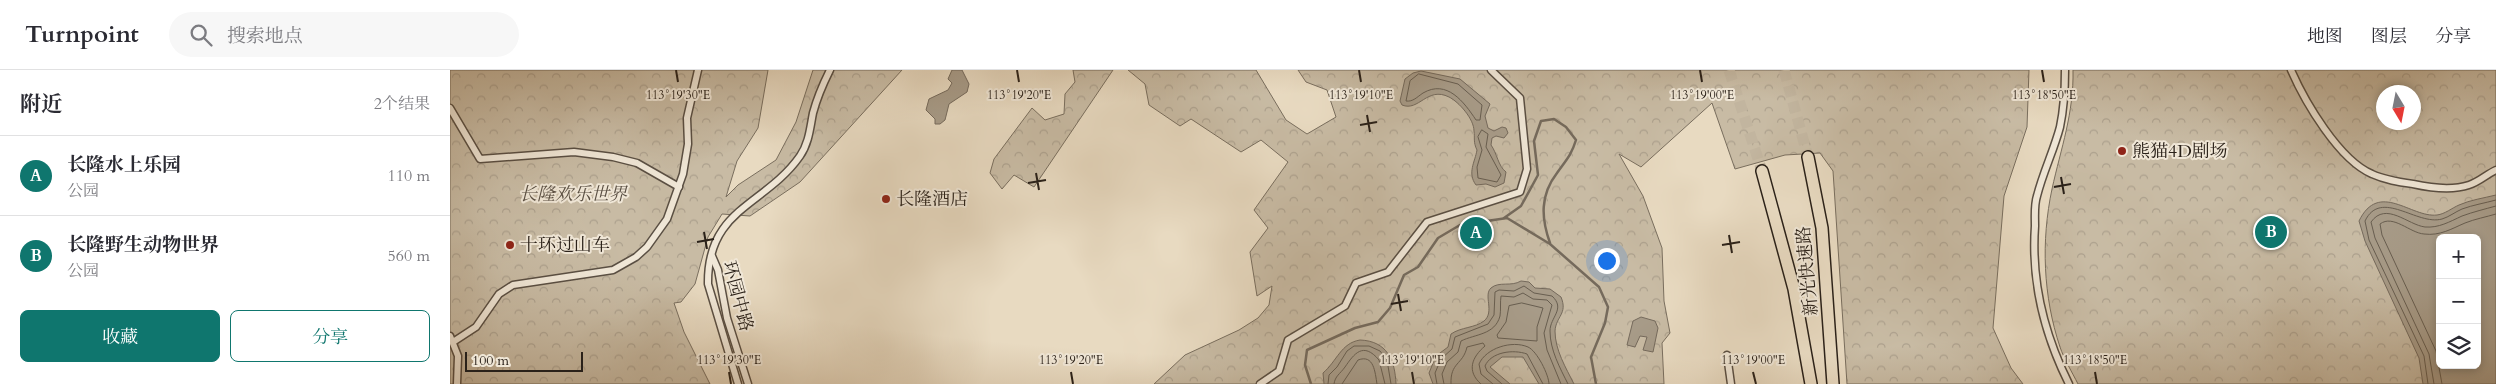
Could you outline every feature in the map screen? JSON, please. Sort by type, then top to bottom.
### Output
[{"type":"highway","name":"新光快速路","points":[[1808,157],[1816,191],[1826,257],[1833,384]]},
{"type":"highway","name":"新光快速路","points":[[1762,171],[1794,289],[1811,384]]},
{"type":"street","points":[[712,256],[716,240],[728,220],[788,171],[801,155],[809,138],[820,89],[830,70]]},
{"type":"street","points":[[1260,384],[1279,371],[1288,340],[1345,306],[1356,283],[1388,272],[1427,222],[1520,192],[1527,169],[1520,98],[1491,70]]},
{"type":"street","points":[[2066,70],[2060,127],[2036,197],[2034,237],[2035,275],[2041,311],[2054,354],[2069,384]]},
{"type":"street","points":[[2291,70],[2298,86],[2334,140],[2345,154],[2371,174],[2394,181],[2446,189],[2470,185],[2496,170]]},
{"type":"street","points":[[457,384],[458,356],[452,339],[476,326],[499,294],[513,285],[613,270],[636,257],[652,241],[667,219],[679,187],[688,144],[687,118],[700,71]]},
{"type":"street","points":[[450,108],[480,159],[574,152],[613,157],[637,163],[679,187]]},
{"type":"street","name":"环园中路","points":[[712,256],[708,268],[708,284],[738,384]]},
{"type":"street","name":"环园中路","points":[[712,256],[718,270],[727,318],[748,384]]},
{"type":"street","points":[[1726,355],[1731,384]]},
{"type":"green space","name":"长隆欢乐世界","points":[[450,70],[768,70],[758,128],[737,161],[726,197],[738,185],[776,160],[796,122],[813,70],[902,70],[800,182],[750,216],[722,214],[708,237],[695,284],[681,302],[674,303],[684,332],[710,384],[450,384]]},
{"type":"green space","points":[[1073,70],[1113,70],[1034,187],[1014,175],[1002,189],[990,173],[994,159],[1032,108],[1045,120],[1064,114],[1065,94],[1075,82]]},
{"type":"green space","points":[[1128,70],[1256,70],[1286,120],[1307,134],[1336,117],[1327,90],[1306,82],[1298,70],[2029,70],[2027,127],[2004,196],[1993,328],[2011,368],[2023,384],[1847,384],[1833,171],[1820,153],[1785,155],[1735,169],[1712,103],[1641,167],[1619,154],[1643,196],[1662,248],[1664,301],[1670,333],[1662,343],[1664,384],[1154,384],[1185,355],[1239,330],[1258,318],[1269,305],[1272,286],[1257,296],[1250,252],[1268,228],[1254,210],[1288,162],[1261,140],[1241,152],[1191,119],[1180,126],[1149,105],[1145,84]]},
{"type":"green space","points":[[2073,70],[2496,70],[2496,384],[2078,384],[2062,352],[2054,328],[2047,288],[2045,248],[2048,209],[2071,101]]},
{"type":"water","points":[[952,70],[962,70],[969,84],[967,92],[949,104],[945,120],[940,124],[935,124],[935,119],[926,110],[929,99],[948,90],[952,83],[948,79]]},
{"type":"water","points":[[1421,71],[1460,79],[1490,104],[1485,116],[1488,128],[1494,131],[1502,127],[1506,128],[1508,133],[1504,138],[1496,136],[1492,138],[1491,145],[1506,172],[1504,183],[1495,187],[1486,184],[1476,185],[1473,181],[1472,168],[1477,150],[1472,121],[1453,99],[1441,94],[1429,97],[1413,105],[1402,105],[1400,101],[1405,79],[1413,73]]},
{"type":"water","points":[[2496,195],[2496,384],[2423,384],[2419,358],[2365,241],[2359,221],[2367,209],[2376,203],[2386,202],[2427,214],[2437,215],[2472,200]]},
{"type":"water","points":[[1521,281],[1529,282],[1535,288],[1550,289],[1561,297],[1563,307],[1556,326],[1555,338],[1562,359],[1574,384],[1539,384],[1523,357],[1502,357],[1490,367],[1510,384],[1433,384],[1429,373],[1436,356],[1448,347],[1451,334],[1484,321],[1489,313],[1488,295],[1491,288]]},
{"type":"water","points":[[1641,317],[1655,321],[1658,328],[1653,352],[1643,350],[1647,337],[1640,336],[1635,347],[1627,345],[1633,321]]},
{"type":"water","points":[[1360,340],[1377,344],[1388,353],[1394,367],[1396,384],[1324,384],[1323,373],[1348,345]]},
{"type":"waterway","points":[[1504,218],[1521,206],[1538,175],[1534,141],[1541,121],[1554,119],[1566,127],[1576,140],[1570,154],[1547,190],[1544,216],[1550,243]]},
{"type":"waterway","points":[[1311,384],[1305,365],[1307,350],[1355,328],[1378,322],[1390,308],[1404,275],[1418,267],[1438,238],[1460,225],[1507,218],[1550,244],[1599,287],[1608,307],[1605,323],[1591,357],[1596,384]]},
{"type":"tunnel","points":[[1729,70],[1762,171]]},
{"type":"tunnel","points":[[1784,70],[1808,157]]},
{"type":"place","name":"熊猫4D剧场","points":[[2122,151]]},
{"type":"place","name":"长隆酒店","points":[[886,199]]},
{"type":"place","name":"长隆野生动物世界","points":[[2271,232]]},
{"type":"place","name":"长隆水上乐园","points":[[1476,233]]},
{"type":"place","name":"十环过山车","points":[[510,245]]}]
